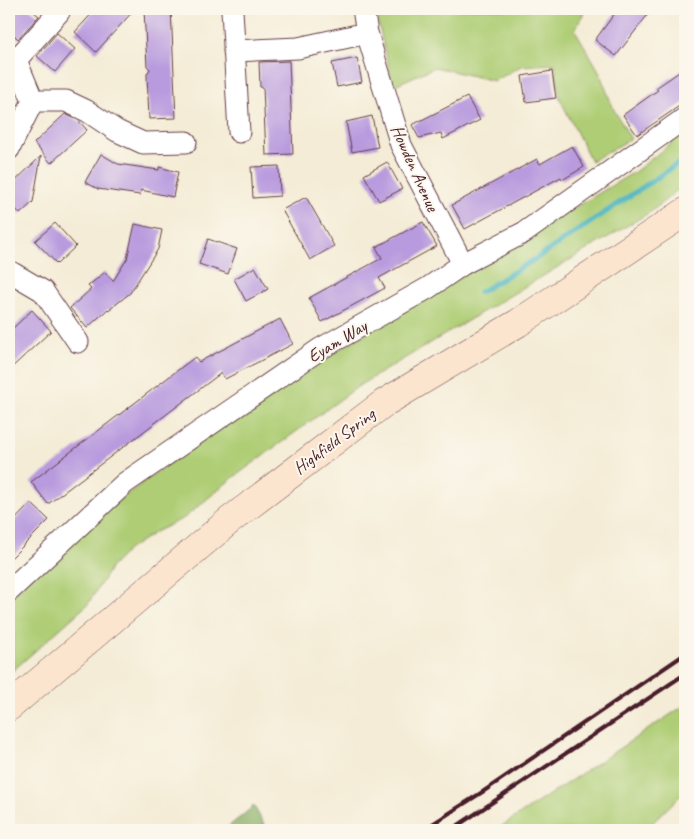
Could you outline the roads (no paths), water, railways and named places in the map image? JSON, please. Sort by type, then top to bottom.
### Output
[{"type":"main road","name":"Highfield Spring","points":[[9,707],[229,521],[384,403],[518,323],[685,212]]},
{"type":"street","name":"Howden Avenue","points":[[363,9],[367,33],[401,145],[463,264]]},
{"type":"street","points":[[232,10],[239,132]]},
{"type":"street","points":[[33,101],[12,57],[59,12]]},
{"type":"street","points":[[234,51],[298,48],[367,33]]},
{"type":"street","points":[[33,101],[66,101],[87,111],[117,131],[143,143],[186,142]]},
{"type":"street","points":[[9,148],[33,101]]},
{"type":"street","name":"Eyam Way","points":[[9,591],[125,483],[320,349],[428,288],[463,264],[525,232],[685,118]]},
{"type":"street","points":[[9,271],[43,290],[78,342]]},
{"type":"waterway","points":[[480,292],[537,258],[685,159]]},
{"type":"railway","points":[[423,830],[484,791],[685,654]]},
{"type":"railway","points":[[451,830],[685,674]]}]
